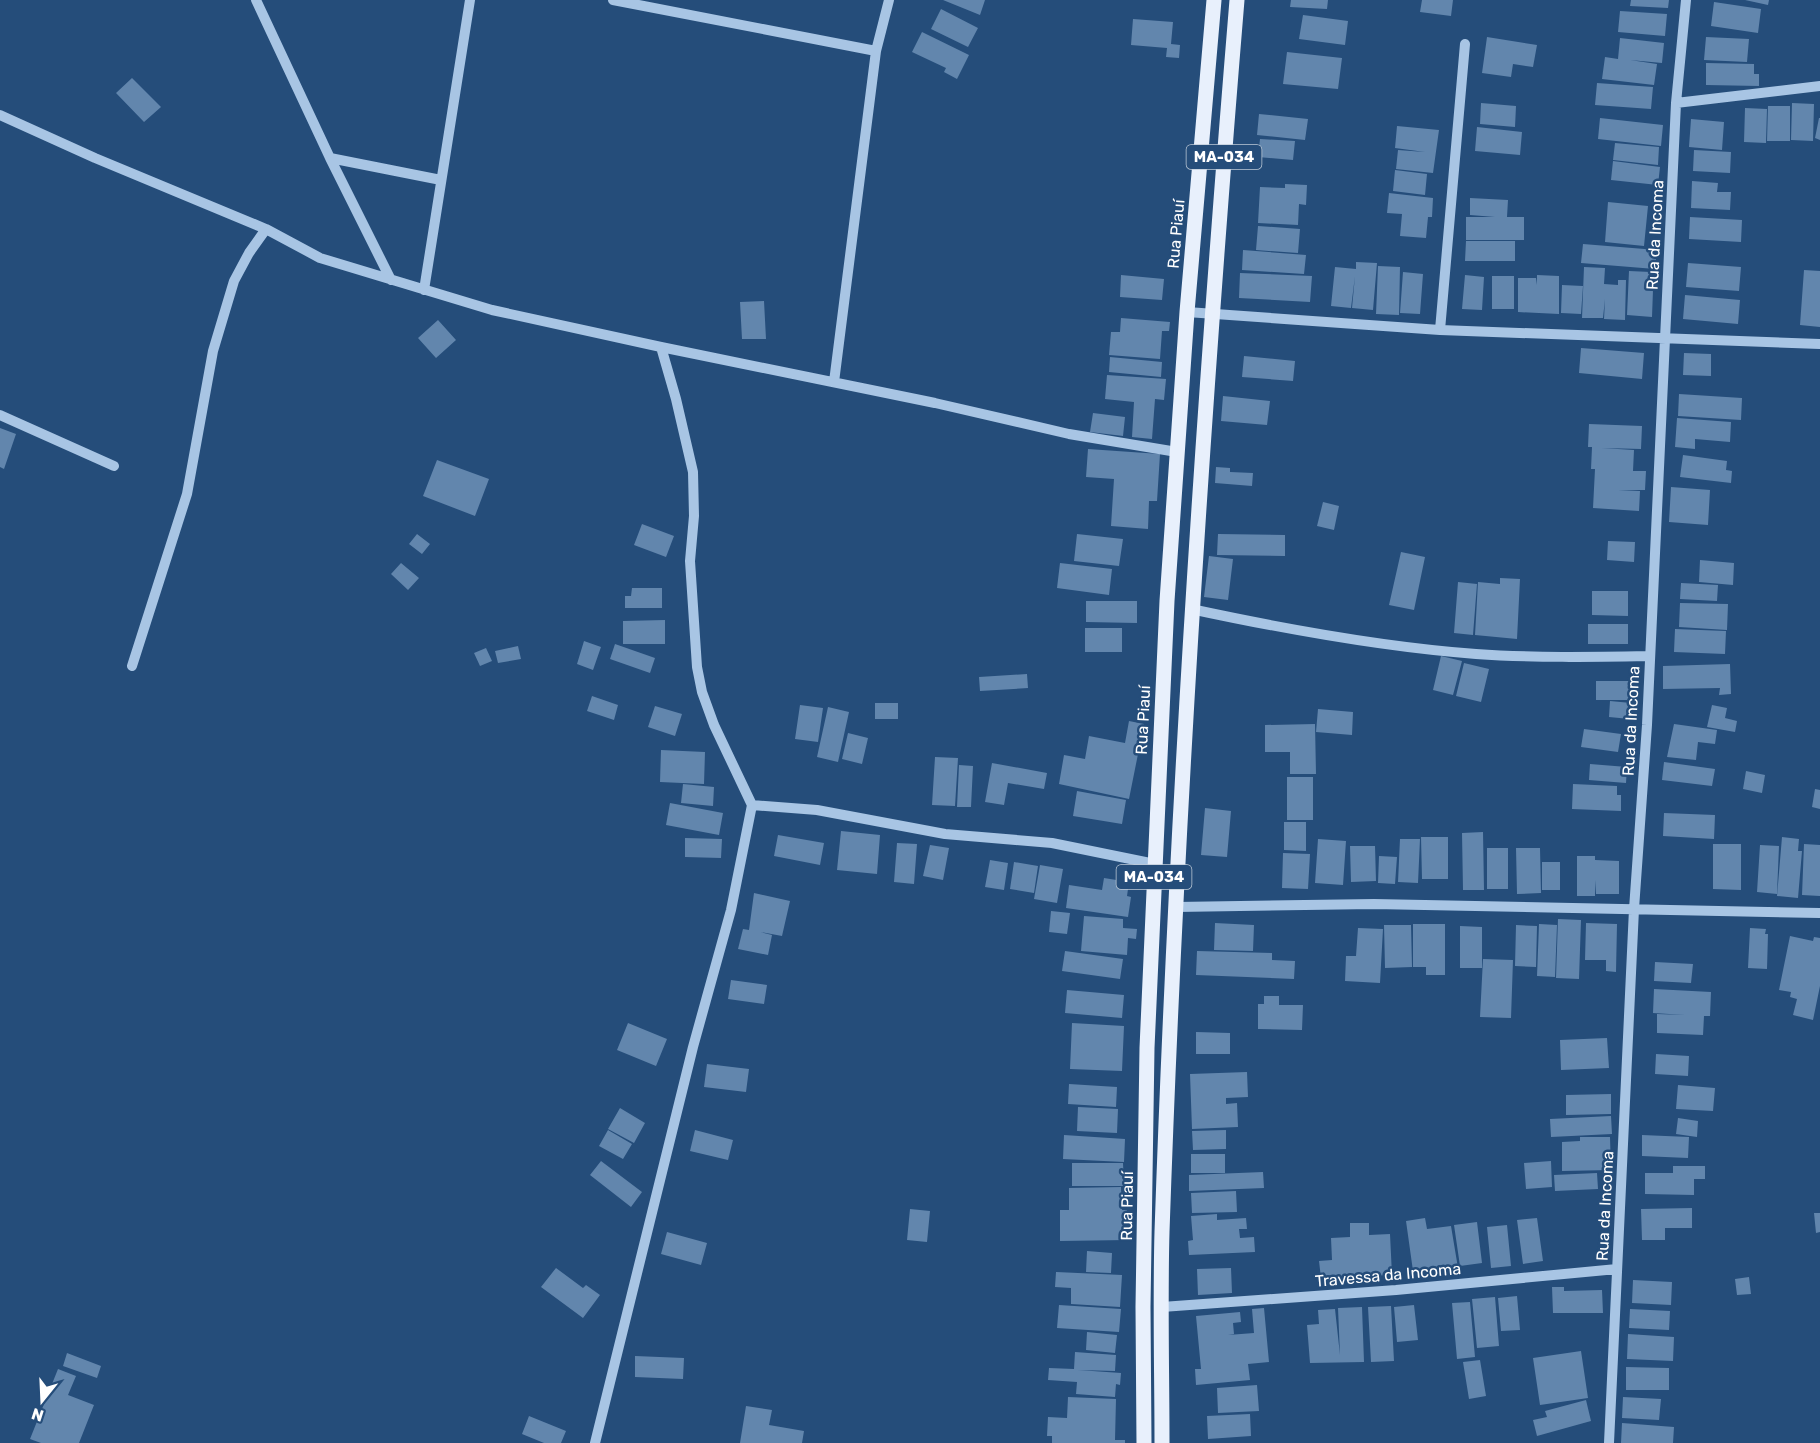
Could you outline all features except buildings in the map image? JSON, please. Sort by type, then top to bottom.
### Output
[{"type":"main road","name":"Rua Piauí","points":[[1144,1443],[1146,1048],[1167,601],[1187,312],[1214,0]]},
{"type":"main road","name":"MA-034","points":[[1162,1443],[1162,1236],[1191,609],[1204,448],[1211,315],[1237,0]]},
{"type":"street","points":[[256,0],[330,158],[391,280]]},
{"type":"street","points":[[424,290],[470,0]]},
{"type":"street","points":[[613,0],[876,51]]},
{"type":"street","points":[[834,382],[876,51],[889,0]]},
{"type":"street","name":"Rua da Incoma","points":[[1609,1443],[1676,103],[1686,0]]},
{"type":"street","points":[[1440,330],[1465,44]]},
{"type":"street","points":[[1676,103],[1820,86]]},
{"type":"street","points":[[0,115],[95,158],[266,229],[320,258],[510,315],[834,382],[1069,434],[1177,452]]},
{"type":"street","points":[[330,158],[441,180]]},
{"type":"street","points":[[132,666],[187,494],[213,351],[234,281],[249,253],[266,229]]},
{"type":"street","points":[[1187,312],[1440,330],[1820,344]]},
{"type":"street","points":[[595,1443],[690,1059],[731,910],[752,805],[714,725],[702,692],[697,667],[690,561],[694,516],[693,472],[661,347]]},
{"type":"street","points":[[0,415],[114,466]]},
{"type":"street","points":[[1191,609],[1410,648],[1477,654],[1649,656]]},
{"type":"street","points":[[752,805],[817,810],[945,834],[1052,843],[1155,864]]},
{"type":"street","points":[[1176,907],[1374,904],[1820,913]]},
{"type":"street","name":"Travessa da Incoma","points":[[1162,1307],[1396,1290],[1617,1269]]}]
